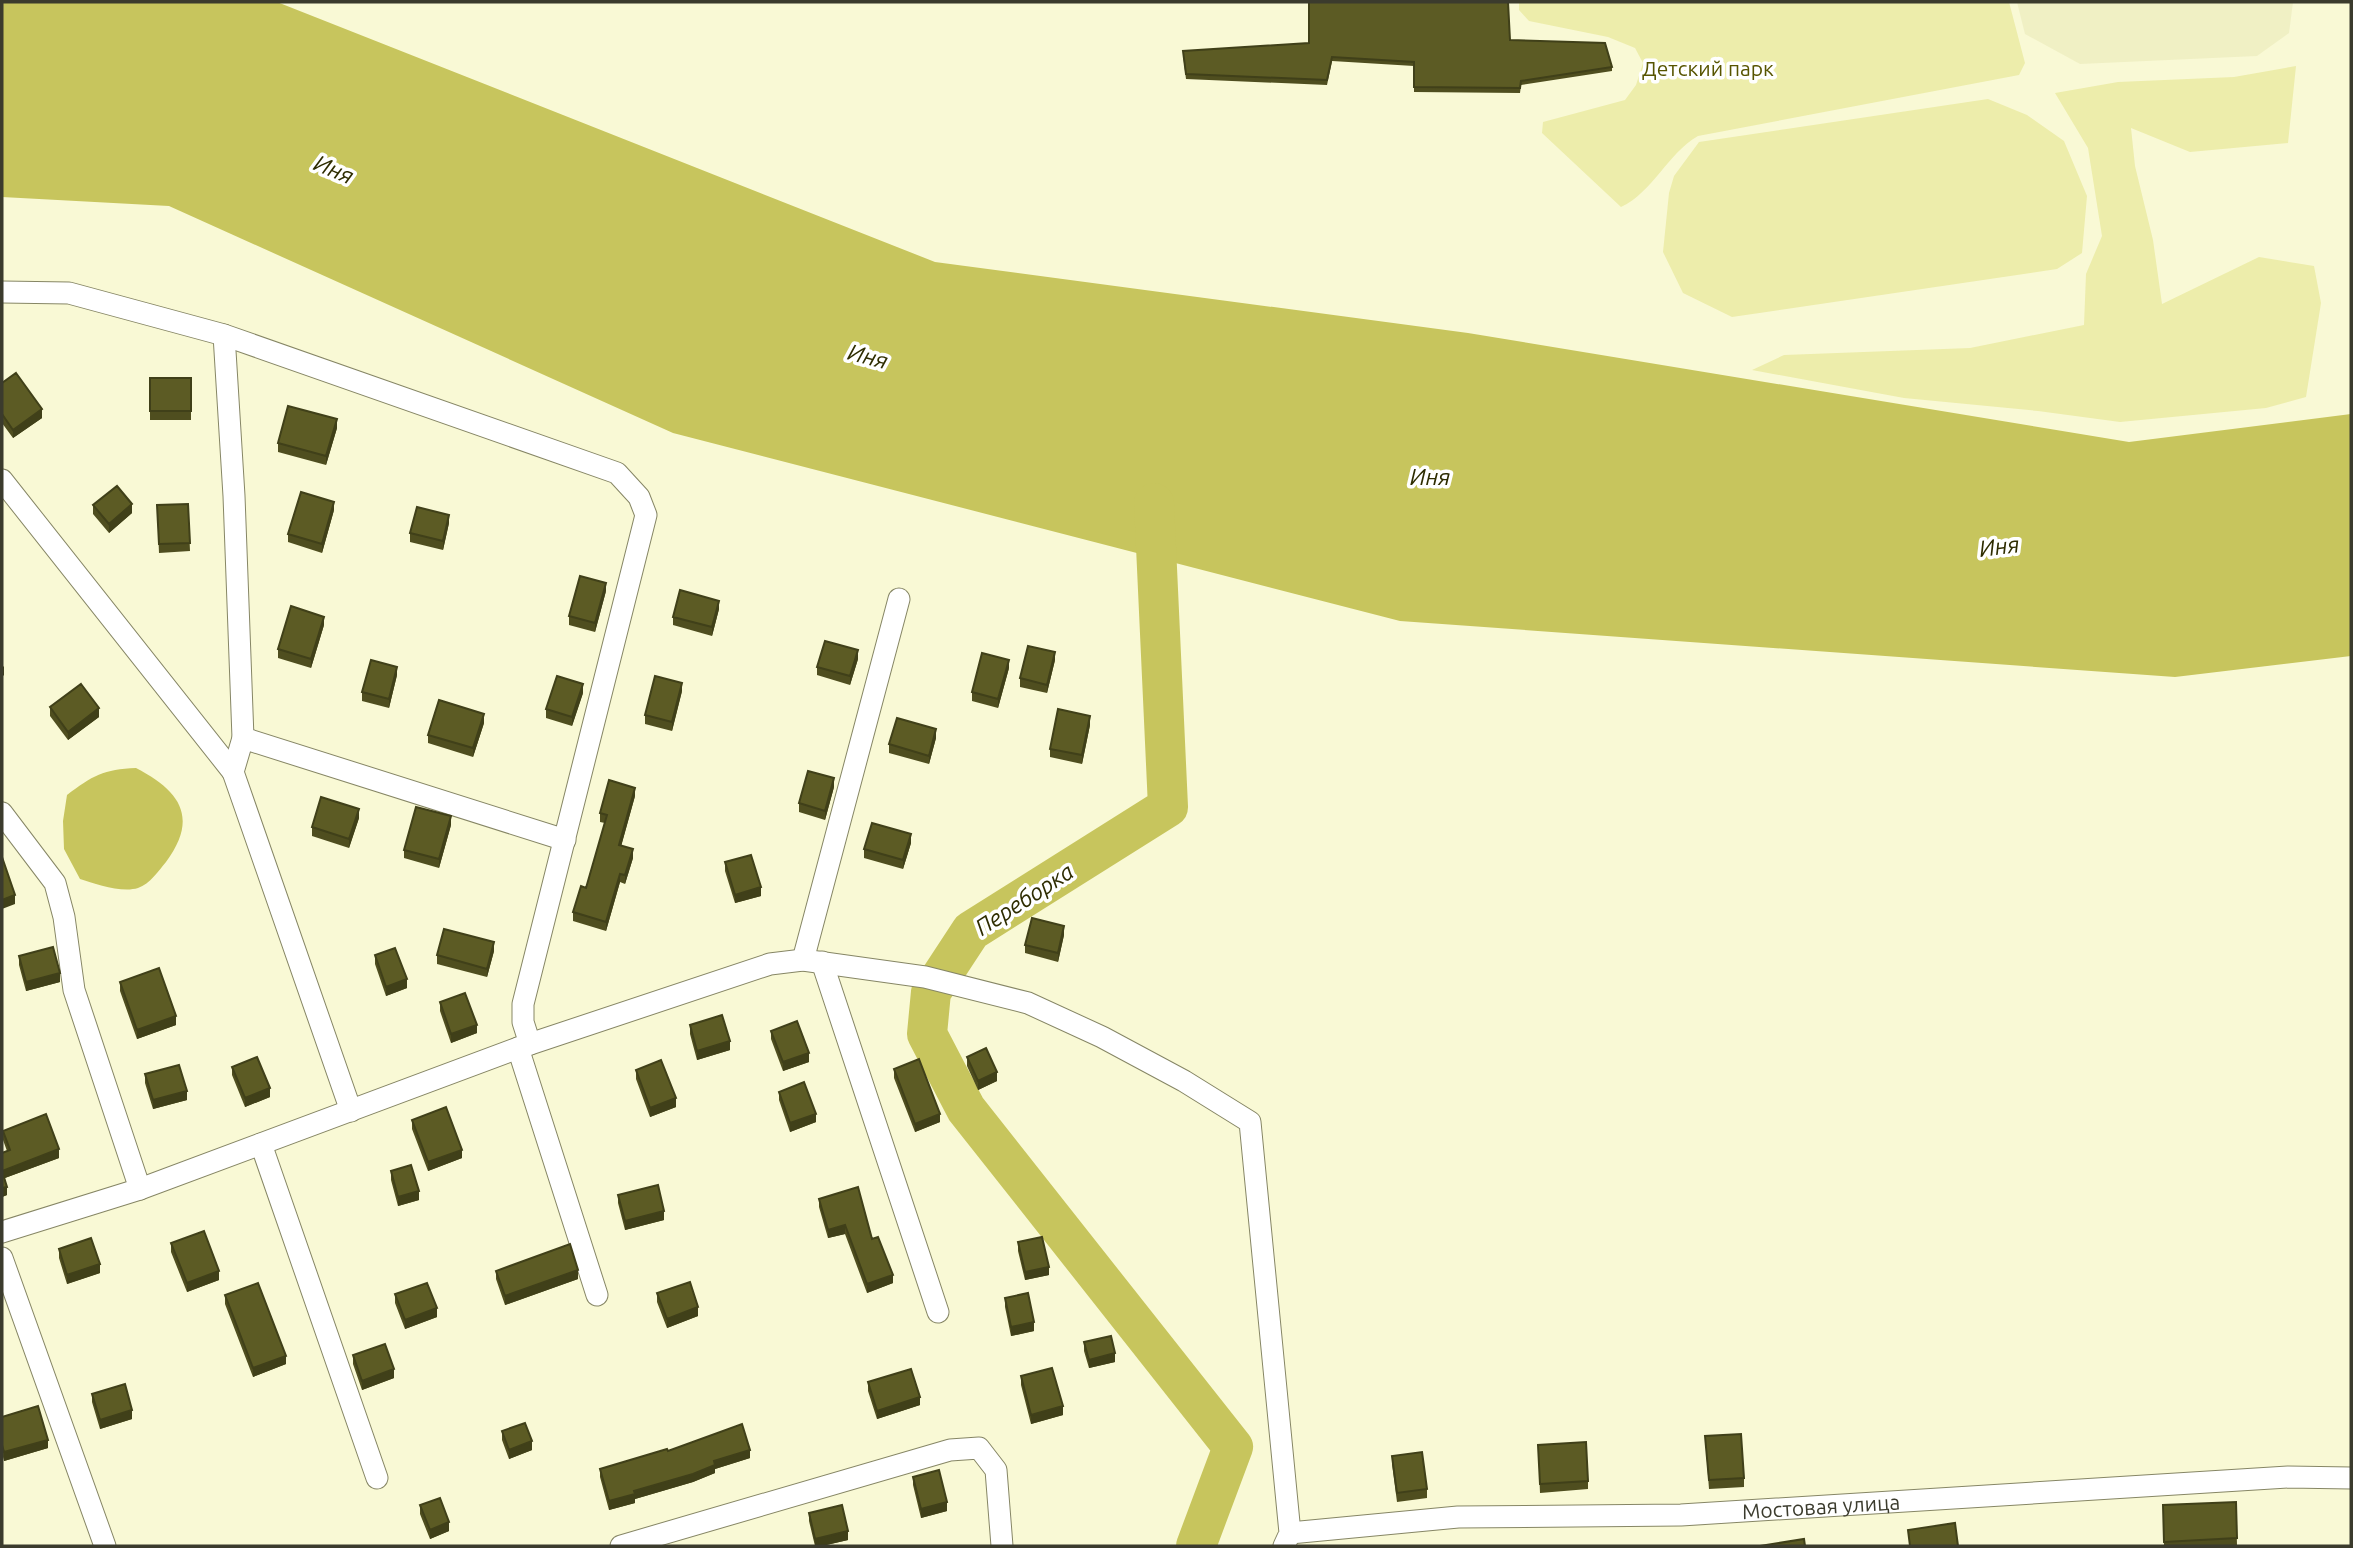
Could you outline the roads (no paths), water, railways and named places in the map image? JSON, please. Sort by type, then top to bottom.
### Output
[{"type":"street","points":[[2,292],[69,293],[224,335],[617,474],[639,497],[646,515],[523,1004],[524,1046],[597,1295]]},
{"type":"street","points":[[224,335],[234,496],[243,738],[233,772]]},
{"type":"street","points":[[2,480],[233,772],[351,1111]]},
{"type":"street","points":[[898,599],[813,961],[938,1312]]},
{"type":"street","points":[[243,738],[565,840]]},
{"type":"street","points":[[2,813],[55,883],[64,917],[74,990],[140,1189]]},
{"type":"street","points":[[2,1233],[140,1189],[524,1046],[770,964],[813,961],[925,977],[1028,1003],[1102,1037],[1250,1122],[1287,1540]]},
{"type":"street","points":[[261,1144],[377,1478]]},
{"type":"street","points":[[2,1258],[105,1546]]},
{"type":"street","points":[[621,1546],[950,1450],[979,1448],[996,1470],[1002,1546]]},
{"type":"street","name":"Мостовая улица","points":[[1287,1540],[1458,1517],[1681,1515],[2288,1476],[2351,1478]]},
{"type":"water","name":"Иня","points":[[2,2],[277,2],[935,262],[1468,333],[2129,442],[2351,414],[2351,656],[2175,677],[1400,621],[673,433],[169,206],[2,197]]},
{"type":"water","points":[[136,768],[164,786],[180,807],[183,819],[176,846],[154,876],[138,888],[117,889],[80,879],[64,849],[63,821],[67,795],[99,775]]},
{"type":"waterway","name":"Переборка","points":[[1154,503],[1168,807],[971,931],[931,992],[927,1034],[966,1109],[1233,1447],[1196,1546]]},
{"type":"park label","name":"Детский парк","points":[[1708,68]]}]
